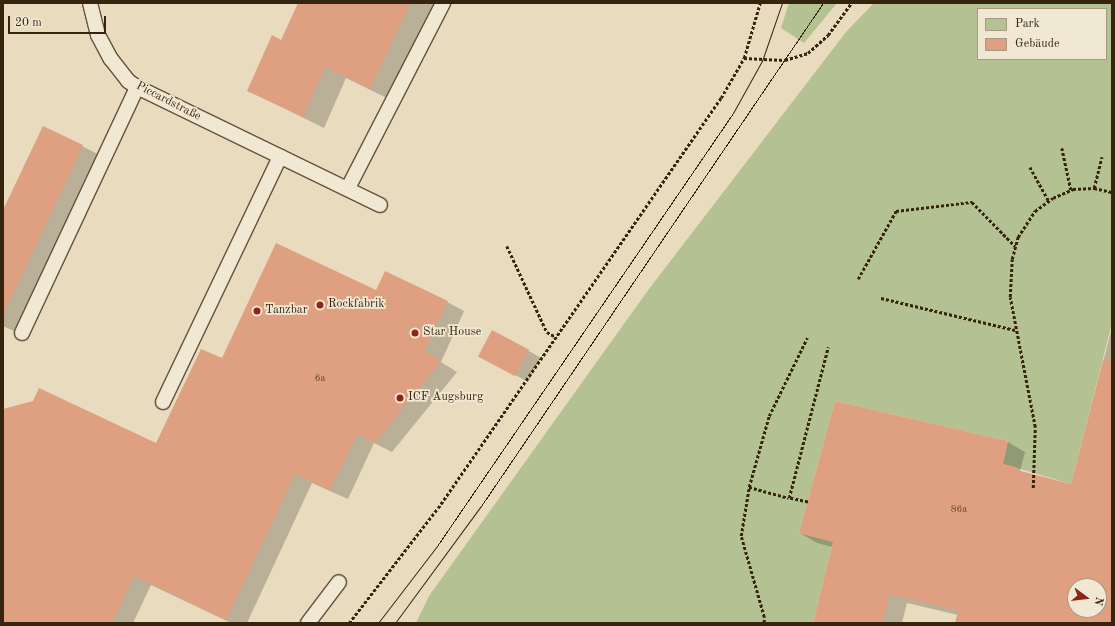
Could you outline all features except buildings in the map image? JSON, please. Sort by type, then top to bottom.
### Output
[{"type":"lane","name":"Piccardstraße","points":[[90,3],[98,35],[111,59],[128,82],[137,88],[267,151],[348,188],[380,205]]},
{"type":"lane","points":[[348,188],[443,3]]},
{"type":"lane","points":[[22,333],[137,88]]},
{"type":"lane","points":[[163,402],[280,156]]},
{"type":"lane","points":[[308,623],[339,582]]},
{"type":"path","points":[[349,623],[438,508],[721,98],[744,58],[760,3]]},
{"type":"path","points":[[744,58],[785,60],[808,53],[828,35],[851,3]]},
{"type":"path","points":[[1062,148],[1071,190]]},
{"type":"path","points":[[1094,188],[1102,157]]},
{"type":"path","points":[[1030,167],[1049,201]]},
{"type":"path","points":[[1033,488],[1035,427],[1015,330],[1010,297],[1012,259],[1015,246],[1018,237],[1035,211],[1049,201],[1071,190],[1094,188],[1112,192]]},
{"type":"path","points":[[858,279],[896,211],[972,202],[1015,246]]},
{"type":"path","points":[[507,246],[547,332],[556,337]]},
{"type":"path","points":[[881,298],[1015,330]]},
{"type":"path","points":[[764,623],[764,617],[741,536],[749,487],[769,416],[807,338]]},
{"type":"path","points":[[789,498],[828,347]]},
{"type":"path","points":[[749,487],[808,502]]},
{"type":"green space","points":[[789,3],[837,3],[804,43],[781,28]]},
{"type":"green space","points":[[874,3],[1112,3],[1112,323],[1071,484],[1003,464],[1008,441],[835,401],[799,533],[833,542],[813,623],[416,623],[429,596],[649,289],[846,32]]},
{"type":"tram line","points":[[378,623],[437,546],[733,113],[762,61],[782,3]]},
{"type":"tram line","points":[[395,623],[481,506],[823,3]]},
{"type":"place","name":"Rockfabrik","points":[[320,305]]},
{"type":"place","name":"Tanzbar","points":[[257,311]]},
{"type":"place","name":"Star House","points":[[415,333]]},
{"type":"place","name":"ICF Augsburg","points":[[400,398]]}]
